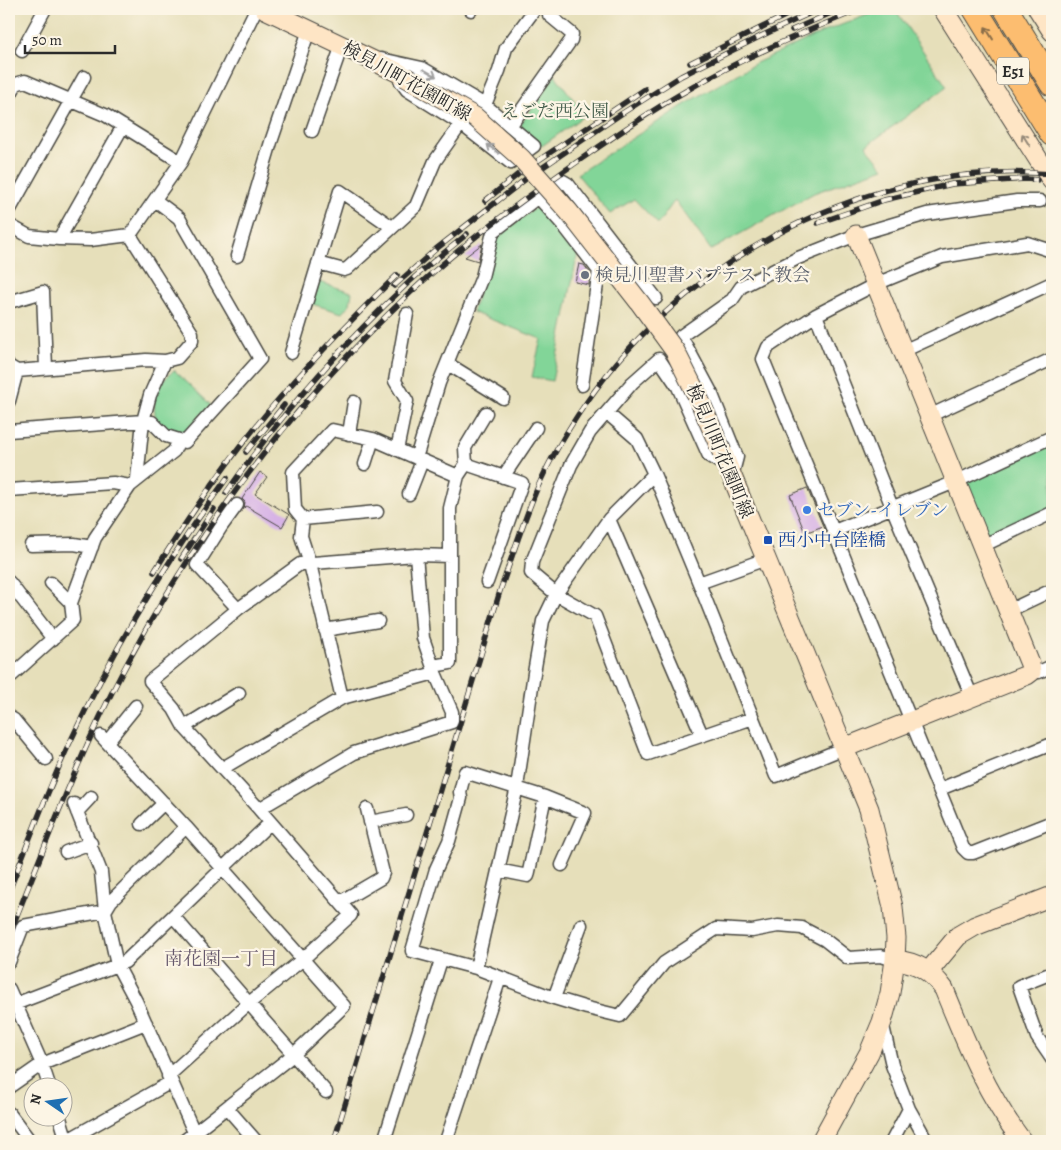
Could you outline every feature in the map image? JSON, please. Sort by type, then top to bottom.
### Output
[{"type":"highway","name":"E51","points":[[974,9],[1052,134]]},
{"type":"highway","name":"E51","points":[[1006,9],[1052,84]]},
{"type":"street","points":[[22,51],[45,9]]},
{"type":"street","points":[[9,225],[29,236],[59,239],[90,240],[130,235],[181,162],[256,9]]},
{"type":"street","name":"検見川町花園町線","points":[[265,9],[366,57],[475,117],[521,158],[569,212],[640,303],[675,351],[698,397],[869,809],[887,876],[893,907],[896,938],[895,960],[890,993],[882,1022],[869,1053],[821,1141]]},
{"type":"street","points":[[485,105],[499,72],[506,48],[535,9]]},
{"type":"street","points":[[511,125],[571,40],[572,34],[549,15],[549,9]]},
{"type":"street","points":[[943,9],[1052,181]]},
{"type":"street","points":[[1038,9],[1052,31]]},
{"type":"street","points":[[237,256],[270,142],[309,30]]},
{"type":"street","points":[[312,131],[342,45]]},
{"type":"street","points":[[366,57],[422,68],[485,105],[534,146],[511,163],[461,124],[407,90],[401,82],[401,75]]},
{"type":"street","points":[[9,211],[84,77]]},
{"type":"street","points":[[9,97],[16,84],[25,81],[105,115],[181,162]]},
{"type":"street","points":[[318,263],[344,270],[347,269],[416,206],[434,161],[461,124]]},
{"type":"street","points":[[59,239],[122,126]]},
{"type":"street","points":[[409,494],[439,383],[482,277],[493,232],[538,196],[564,181],[568,184],[656,298]]},
{"type":"street","points":[[291,352],[340,191],[392,227]]},
{"type":"street","points":[[538,196],[599,271],[582,385]]},
{"type":"street","points":[[9,431],[143,421],[152,422],[166,436],[184,442],[260,359],[179,218],[155,200]]},
{"type":"street","points":[[752,718],[648,754],[594,616],[556,594],[531,573],[532,562],[571,466],[590,432],[608,414],[632,384],[659,359],[678,387],[709,456],[727,465],[737,457],[711,392],[681,336],[732,300],[741,287],[798,258],[856,235],[927,214],[1017,201],[1040,201]]},
{"type":"street","points":[[9,401],[13,368],[46,368],[146,360],[165,361],[177,358],[192,341],[192,333],[130,235]]},
{"type":"street","points":[[856,235],[1030,664],[1031,672]]},
{"type":"street","points":[[1052,251],[1027,243],[942,257],[876,284],[816,315],[768,347],[763,359],[963,848],[968,853],[974,853],[1052,822]]},
{"type":"street","points":[[903,351],[1052,283]]},
{"type":"street","points":[[9,302],[43,292],[46,368]]},
{"type":"street","points":[[397,450],[407,401],[395,381],[407,314]]},
{"type":"street","points":[[816,315],[892,507],[972,697]]},
{"type":"street","points":[[929,416],[1052,359]]},
{"type":"street","points":[[133,482],[143,421],[150,395],[165,361]]},
{"type":"street","points":[[448,364],[503,398]]},
{"type":"street","points":[[349,434],[354,402]]},
{"type":"street","points":[[223,768],[342,698],[434,670],[450,663],[450,508],[458,476],[466,464],[465,448],[486,413]]},
{"type":"street","points":[[608,414],[637,440],[654,474],[776,776],[1031,672],[1039,672],[1052,666]]},
{"type":"street","points":[[503,477],[536,428]]},
{"type":"street","points":[[342,698],[310,564],[301,536],[303,519],[295,509],[293,472],[332,430],[373,439],[458,476]]},
{"type":"street","points":[[834,531],[955,482],[1052,437]]},
{"type":"street","points":[[365,464],[373,439]]},
{"type":"street","points":[[9,678],[73,620],[71,603],[96,538],[133,482],[174,451],[179,440]]},
{"type":"street","points":[[466,464],[522,483],[487,582]]},
{"type":"street","points":[[476,968],[517,787],[543,621],[556,594],[609,519],[654,474]]},
{"type":"street","points":[[9,490],[133,482]]},
{"type":"street","points":[[237,505],[220,527],[197,566],[238,609]]},
{"type":"street","points":[[303,519],[377,512]]},
{"type":"street","points":[[982,546],[1052,513]]},
{"type":"street","points":[[609,519],[702,735]]},
{"type":"street","points":[[31,545],[74,544],[92,547]]},
{"type":"street","points":[[63,1128],[67,1141],[170,1079],[248,1004],[303,960],[351,915],[223,768],[184,727],[174,709],[150,682],[238,609],[300,564],[416,555],[450,556]]},
{"type":"street","points":[[259,809],[354,753],[452,722],[452,712],[423,638],[416,555]]},
{"type":"street","points":[[699,583],[766,559]]},
{"type":"street","points":[[9,582],[53,639]]},
{"type":"street","points":[[51,583],[71,603]]},
{"type":"street","points":[[1008,611],[1052,590]]},
{"type":"street","points":[[326,630],[378,621]]},
{"type":"street","points":[[184,727],[239,693]]},
{"type":"street","points":[[136,706],[104,739],[186,827],[344,1006],[293,1055],[227,1108],[197,1137],[184,1141]]},
{"type":"street","points":[[9,717],[14,720],[46,759]]},
{"type":"street","points":[[940,789],[1052,744]]},
{"type":"street","points":[[562,865],[585,813],[517,787],[465,772],[460,792],[461,798],[449,840],[436,869],[412,951],[476,968],[554,998],[620,1016],[664,963],[716,929],[752,931],[778,926],[802,928],[824,940],[848,958],[881,956],[918,965],[929,972],[944,989],[980,1074],[1006,1120],[1022,1141]]},
{"type":"street","points":[[90,797],[76,808],[101,872],[105,911],[117,965],[136,1001],[197,1137]]},
{"type":"street","points":[[498,870],[528,876],[545,797]]},
{"type":"street","points":[[142,824],[164,803]]},
{"type":"street","points":[[340,902],[381,878],[383,873],[367,809]]},
{"type":"street","points":[[370,822],[406,815]]},
{"type":"street","points":[[15,1004],[125,962],[270,823]]},
{"type":"street","points":[[9,962],[23,926],[105,911],[111,901],[186,827]]},
{"type":"street","points":[[66,852],[91,843]]},
{"type":"street","points":[[929,972],[958,936],[975,926],[1052,896]]},
{"type":"street","points":[[173,916],[326,1092]]},
{"type":"street","points":[[554,998],[580,925]]},
{"type":"street","points":[[384,1141],[441,960]]},
{"type":"street","points":[[1052,973],[1019,986],[1037,1037],[1052,1059]]},
{"type":"street","points":[[446,1141],[500,978]]},
{"type":"street","points":[[9,989],[47,1078]]},
{"type":"street","points":[[882,1022],[892,1065],[910,1109],[928,1141]]},
{"type":"street","points":[[9,1086],[42,1064],[146,1023]]},
{"type":"street","points":[[227,1108],[256,1141]]},
{"type":"street","points":[[892,1141],[910,1109]]},
{"type":"street","points":[[9,1113],[30,1141]]},
{"type":"green space","points":[[883,9],[895,9],[947,87],[866,146],[884,168],[814,193],[711,250],[675,200],[658,224],[634,199],[610,214],[577,174],[684,105],[756,63],[823,32]]},
{"type":"green space","name":"えごだ西公園","points":[[555,75],[585,115],[542,146],[522,129],[521,124]]},
{"type":"green space","points":[[535,208],[545,210],[578,252],[552,381],[532,377],[541,339],[472,312],[496,238]]},
{"type":"green space","points":[[319,282],[352,292],[350,304],[342,313],[312,304]]},
{"type":"green space","points":[[174,370],[211,405],[182,435],[168,433],[156,422],[154,398],[162,382]]},
{"type":"green space","points":[[1052,443],[1052,509],[991,537],[984,535],[965,491],[968,482]]},
{"type":"building","points":[[482,244],[478,261],[465,257]]},
{"type":"building","points":[[579,264],[584,265],[590,273],[589,285],[575,282]]},
{"type":"building","points":[[260,472],[267,477],[255,494],[289,515],[282,527],[246,506],[244,508],[245,502],[242,499]]},
{"type":"building","name":"セブン-イレブン","points":[[807,488],[823,526],[805,533],[790,495]]},
{"type":"tunnel","points":[[1040,201],[1052,202]]},
{"type":"railway","points":[[690,63],[799,9]]},
{"type":"railway","points":[[394,286],[436,249],[527,178],[621,114],[681,76],[819,9]]},
{"type":"railway","points":[[9,935],[91,736],[123,671],[152,619],[183,568],[251,470],[327,378],[410,293],[447,260],[504,214],[593,151],[668,101],[727,68],[793,37],[861,9]]},
{"type":"railway","points":[[792,30],[838,10]]},
{"type":"railway","points":[[485,201],[521,172],[645,89]]},
{"type":"railway","points":[[334,1141],[500,591],[527,514],[542,478],[560,444],[586,403],[628,350],[676,303],[730,262],[789,228],[852,201],[917,183],[984,174],[1052,174]]},
{"type":"railway","points":[[818,223],[884,200],[952,184],[1026,179],[1037,180]]},
{"type":"railway","points":[[226,493],[288,411],[333,359],[406,285],[467,234]]},
{"type":"railway","points":[[154,572],[215,480],[248,435],[325,348],[397,275]]},
{"type":"railway","points":[[246,452],[284,405]]},
{"type":"railway","points":[[9,891],[56,773],[107,667],[164,571],[227,478]]},
{"type":"railway","points":[[181,559],[214,509]]},
{"type":"place","name":"検見川聖書バプテスト教会","points":[[585,275]]},
{"type":"place","name":"セブン-イレブン","points":[[807,510]]},
{"type":"place","name":"西小中台陸橋","points":[[768,540]]},
{"type":"district","name":"南花園一丁目","points":[[221,958]]}]
